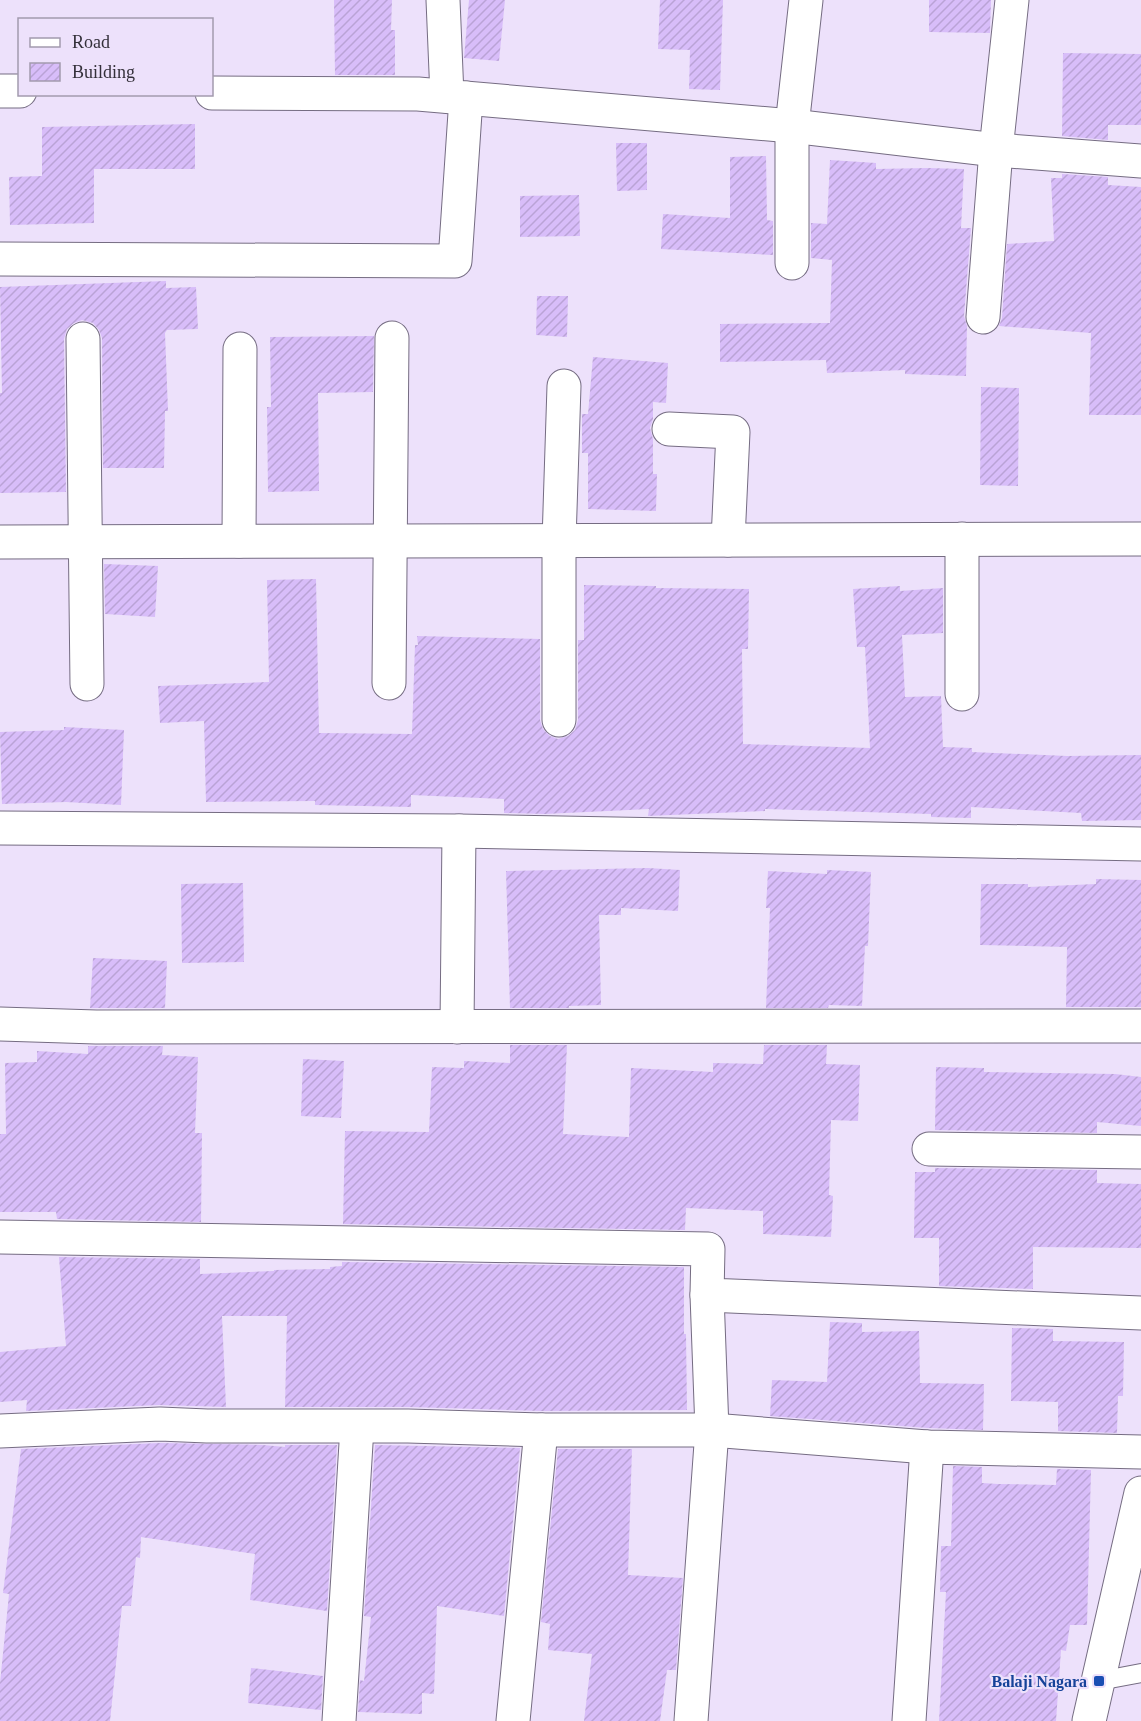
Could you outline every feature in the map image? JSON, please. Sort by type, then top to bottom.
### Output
[{"type":"street","points":[[0,259],[455,261],[456,97],[443,0]]},
{"type":"street","points":[[792,262],[792,126],[806,0]]},
{"type":"street","points":[[982,317],[1012,0]]},
{"type":"street","points":[[0,91],[18,91]]},
{"type":"street","points":[[213,93],[418,94],[792,126],[996,150],[1141,161]]},
{"type":"street","points":[[388,683],[392,338]]},
{"type":"street","points":[[83,339],[87,684]]},
{"type":"street","points":[[238,542],[240,349]]},
{"type":"street","points":[[559,720],[559,541],[564,386]]},
{"type":"street","points":[[669,429],[733,432],[728,540]]},
{"type":"street","points":[[0,542],[1141,538]]},
{"type":"street","points":[[962,539],[962,694]]},
{"type":"street","points":[[0,828],[459,831],[1141,844]]},
{"type":"street","points":[[457,1027],[459,831]]},
{"type":"street","points":[[0,1024],[96,1027],[1141,1026]]},
{"type":"street","points":[[929,1149],[1141,1152]]},
{"type":"street","points":[[0,1237],[708,1249],[707,1295],[712,1430],[691,1721]]},
{"type":"street","points":[[707,1295],[1141,1313]]},
{"type":"street","points":[[0,1431],[160,1424],[408,1426],[541,1430],[712,1430],[927,1447],[1141,1452]]},
{"type":"street","points":[[339,1721],[357,1427]]},
{"type":"street","points":[[513,1721],[541,1430]]},
{"type":"street","points":[[909,1721],[927,1447]]},
{"type":"street","points":[[1089,1721],[1141,1492]]},
{"type":"lane","points":[[1099,1681],[1141,1673]]},
{"type":"building","points":[[334,0],[392,0],[391,30],[395,30],[395,75],[335,75]]},
{"type":"building","points":[[469,0],[505,0],[499,61],[464,58]]},
{"type":"building","points":[[660,0],[723,0],[720,90],[689,89],[690,50],[658,49]]},
{"type":"building","points":[[929,0],[991,0],[990,33],[929,32]]},
{"type":"building","points":[[1063,53],[1141,54],[1141,125],[1108,125],[1108,140],[1062,136]]},
{"type":"building","points":[[195,124],[195,169],[94,169],[94,223],[10,225],[9,177],[42,176],[42,127]]},
{"type":"building","points":[[616,143],[647,143],[647,190],[617,191]]},
{"type":"building","points":[[766,156],[767,220],[773,221],[773,255],[661,249],[663,214],[730,218],[730,157]]},
{"type":"building","points":[[830,160],[876,163],[876,169],[964,169],[961,228],[971,228],[964,316],[967,326],[966,376],[905,374],[905,370],[827,373],[826,360],[720,362],[720,324],[830,323],[832,260],[811,258],[811,223],[827,224]]},
{"type":"building","points":[[1062,174],[1108,177],[1108,185],[1141,187],[1141,415],[1089,415],[1091,333],[999,326],[1002,318],[1007,244],[1054,241],[1051,178],[1062,178]]},
{"type":"building","points":[[579,195],[580,236],[520,237],[520,196]]},
{"type":"building","points":[[166,281],[166,288],[196,287],[198,329],[167,330],[165,333],[168,411],[165,411],[164,468],[103,468],[102,338],[93,323],[82,320],[67,329],[64,339],[66,492],[0,493],[0,393],[2,393],[0,287]]},
{"type":"building","points":[[537,296],[568,296],[567,337],[536,335]]},
{"type":"building","points":[[374,336],[373,392],[318,393],[319,491],[268,492],[267,407],[271,407],[270,337]]},
{"type":"building","points":[[593,357],[668,363],[666,403],[653,402],[653,419],[650,428],[653,439],[653,474],[657,474],[656,511],[588,509],[588,453],[582,453],[582,414],[588,414]]},
{"type":"building","points":[[981,387],[1019,388],[1018,486],[980,485]]},
{"type":"building","points":[[104,564],[158,566],[155,617],[105,614]]},
{"type":"building","points":[[316,579],[319,733],[412,734],[417,636],[540,639],[540,720],[543,729],[550,736],[558,739],[568,736],[575,730],[578,720],[578,640],[584,640],[584,585],[656,586],[656,588],[749,589],[748,649],[742,649],[743,744],[870,748],[865,647],[857,647],[853,589],[900,586],[900,591],[943,588],[943,633],[902,635],[905,697],[941,696],[943,747],[972,748],[972,752],[1067,756],[1141,755],[1141,820],[1082,821],[1081,813],[971,807],[971,818],[931,817],[931,814],[765,809],[765,811],[648,816],[649,809],[545,814],[504,813],[504,799],[411,795],[411,807],[315,805],[315,801],[206,802],[204,721],[160,723],[158,686],[269,682],[267,580]]},
{"type":"building","points":[[64,727],[124,730],[121,805],[66,802],[2,804],[0,732],[64,730]]},
{"type":"building","points":[[648,868],[680,870],[678,911],[621,908],[621,915],[599,915],[601,1005],[569,1006],[569,1008],[510,1008],[506,871]]},
{"type":"building","points":[[827,870],[871,872],[868,946],[865,946],[862,1006],[766,1008],[770,908],[766,908],[768,871],[827,874]]},
{"type":"building","points":[[1096,879],[1141,880],[1141,1007],[1066,1007],[1067,947],[980,945],[981,884],[1028,884],[1028,887],[1096,884]]},
{"type":"building","points":[[243,883],[244,962],[182,963],[181,884]]},
{"type":"building","points":[[93,958],[167,961],[165,1008],[90,1008]]},
{"type":"building","points":[[510,1045],[567,1045],[563,1134],[629,1137],[631,1068],[713,1072],[713,1063],[763,1064],[764,1045],[827,1045],[826,1064],[860,1065],[858,1121],[831,1120],[829,1195],[833,1196],[831,1237],[763,1234],[763,1211],[686,1208],[685,1230],[343,1224],[345,1131],[429,1132],[432,1067],[464,1068],[464,1061],[510,1063]]},
{"type":"building","points":[[88,1046],[163,1046],[162,1055],[198,1057],[195,1133],[202,1133],[201,1222],[57,1219],[56,1212],[0,1212],[0,1134],[6,1134],[5,1063],[37,1062],[37,1051],[88,1054]]},
{"type":"building","points":[[303,1059],[344,1061],[341,1118],[301,1116]]},
{"type":"building","points":[[936,1067],[984,1068],[984,1072],[1115,1074],[1141,1077],[1141,1126],[1097,1122],[1097,1133],[935,1130]]},
{"type":"building","points":[[935,1168],[1097,1170],[1097,1183],[1141,1184],[1141,1248],[1033,1247],[1033,1289],[939,1286],[939,1238],[914,1238],[915,1172],[935,1172]]},
{"type":"building","points":[[59,1257],[200,1259],[200,1274],[330,1269],[330,1267],[342,1266],[342,1262],[684,1267],[687,1410],[541,1411],[409,1407],[285,1407],[287,1316],[222,1316],[226,1407],[159,1405],[26,1411],[27,1400],[0,1402],[0,1352],[66,1346]]},
{"type":"building","points":[[830,1322],[862,1323],[862,1332],[919,1331],[920,1383],[984,1384],[983,1430],[770,1416],[772,1380],[827,1382]]},
{"type":"building","points":[[1012,1328],[1053,1329],[1053,1341],[1124,1342],[1123,1396],[1118,1396],[1117,1433],[1058,1431],[1058,1402],[1011,1401]]},
{"type":"building","points":[[160,1443],[285,1447],[285,1445],[337,1445],[327,1611],[250,1600],[255,1554],[141,1537],[140,1558],[136,1557],[131,1606],[122,1606],[110,1721],[0,1721],[0,1683],[9,1594],[3,1593],[21,1449]]},
{"type":"building","points":[[375,1445],[520,1448],[504,1616],[437,1606],[434,1694],[422,1693],[422,1714],[358,1712],[360,1680],[364,1681],[371,1617],[364,1616]]},
{"type":"building","points":[[558,1449],[632,1449],[628,1575],[683,1578],[676,1670],[667,1670],[660,1721],[584,1721],[592,1654],[548,1650],[550,1624],[541,1622]]},
{"type":"building","points":[[953,1466],[982,1467],[982,1483],[998,1484],[1056,1485],[1057,1469],[1091,1470],[1087,1625],[1070,1625],[1066,1651],[1061,1650],[1056,1721],[939,1721],[946,1592],[940,1592],[941,1546],[951,1546]]},
{"type":"building","points":[[251,1668],[323,1676],[321,1710],[248,1703]]},
{"type":"place","name":"Balaji Nagara","points":[[1099,1681]]}]
